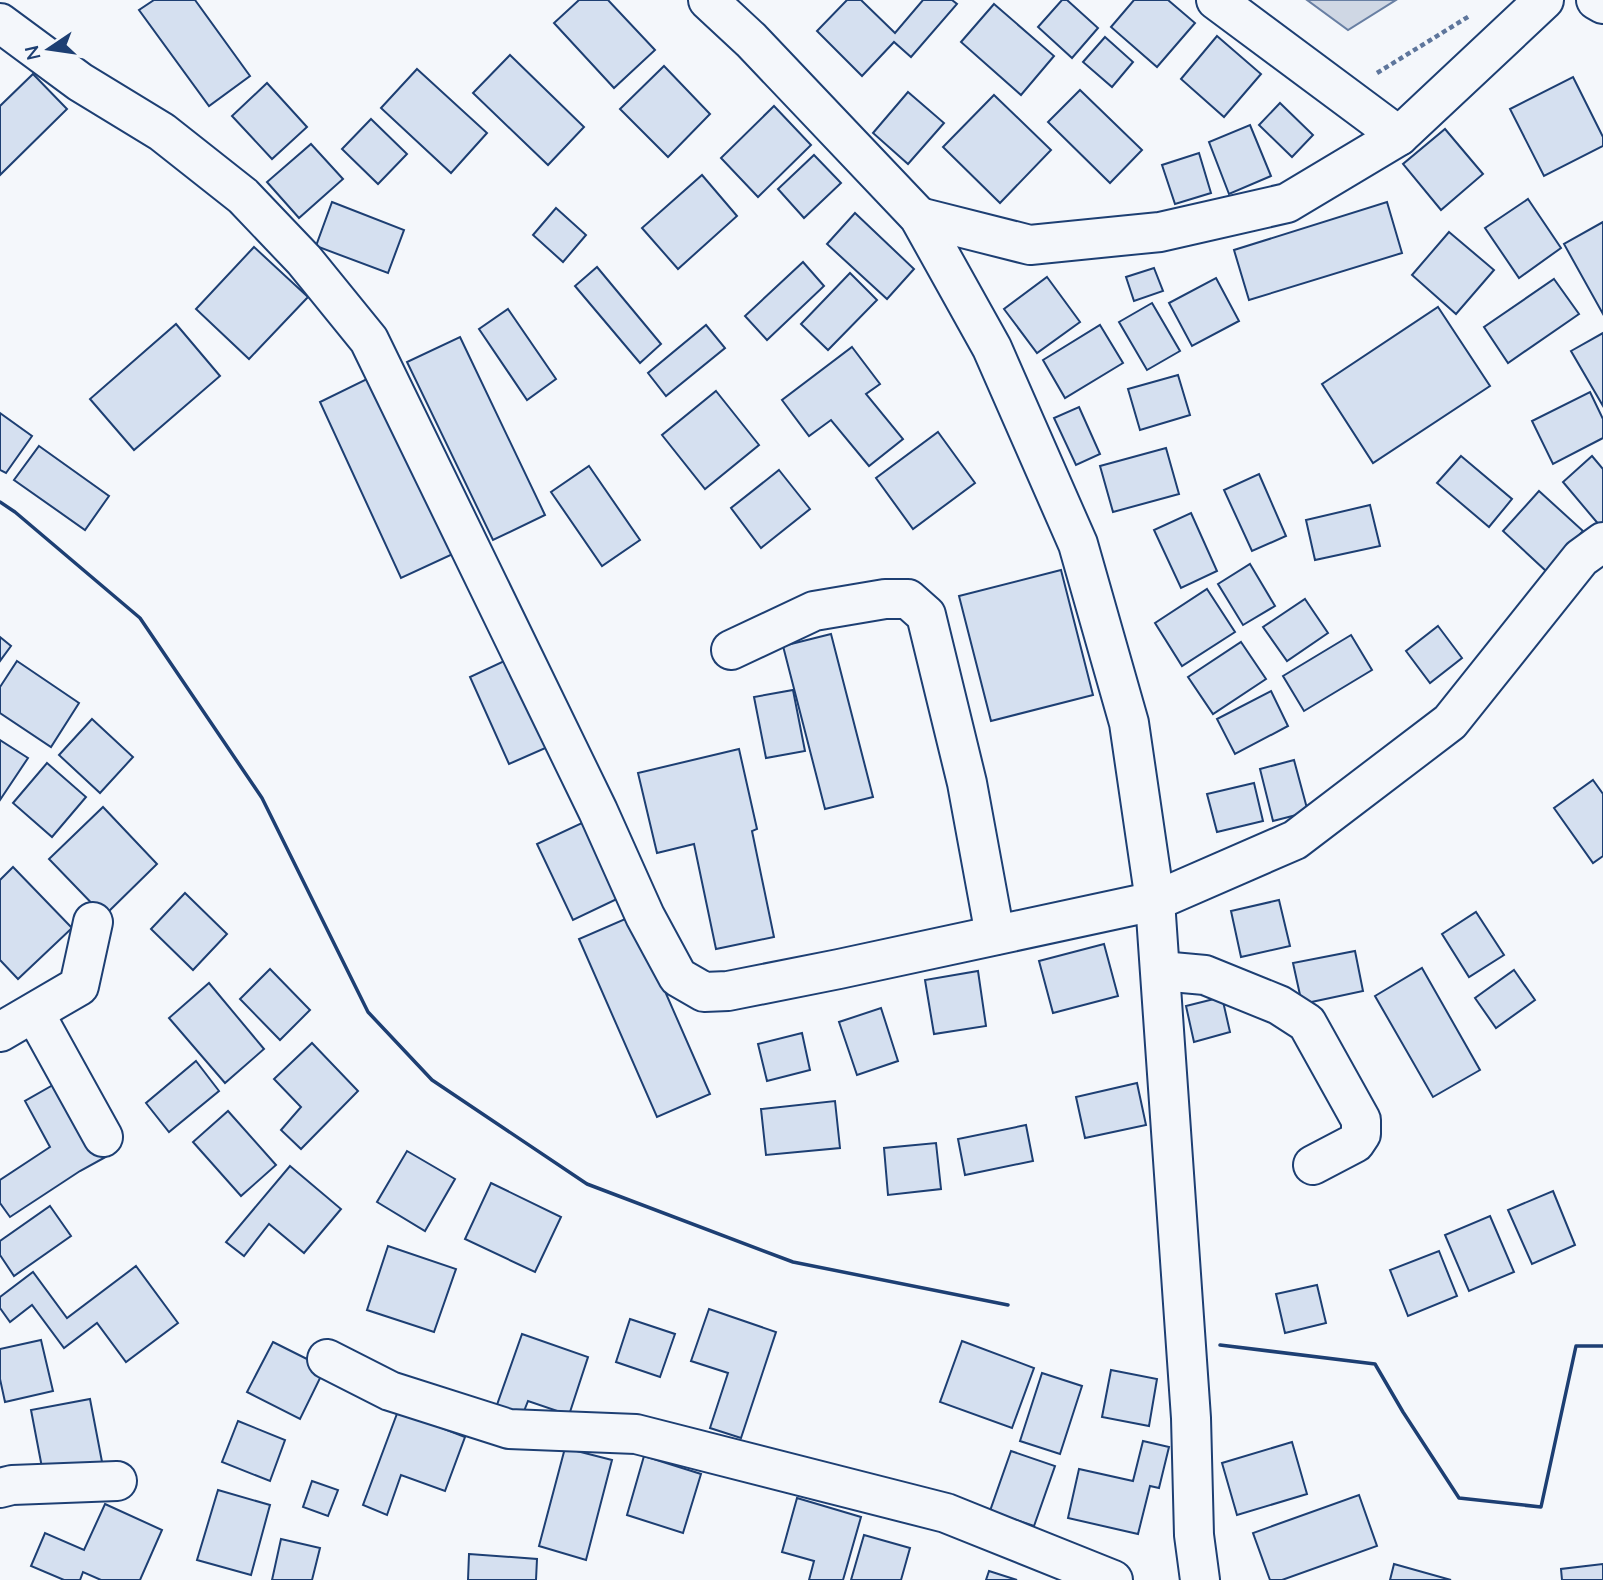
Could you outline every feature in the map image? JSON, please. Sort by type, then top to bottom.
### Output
[{"type":"street","points":[[708,0],[751,40],[919,217],[992,348],[1078,544],[1129,723],[1155,901],[1191,1418],[1194,1535],[1200,1580]]},
{"type":"street","points":[[1216,0],[1399,136]]},
{"type":"street","points":[[919,217],[1030,245],[1160,232],[1287,203],[1399,136],[1544,0]]},
{"type":"street","points":[[1596,0],[1603,4]]},
{"type":"street","points":[[0,23],[80,82],[162,132],[243,196],[304,260],[369,340],[598,811],[645,916],[678,977],[704,992],[728,991],[1155,901],[1295,840],[1450,722],[1581,558],[1603,542]]},
{"type":"street","points":[[731,650],[814,611],[908,599],[926,615],[967,783],[995,936]]},
{"type":"street","points":[[0,1032],[79,986],[93,922]]},
{"type":"street","points":[[1160,971],[1205,975],[1279,1005],[1307,1023],[1361,1120],[1361,1134],[1354,1143],[1313,1165]]},
{"type":"street","points":[[35,1014],[103,1137]]},
{"type":"street","points":[[327,1359],[390,1391],[509,1429],[636,1434],[946,1513],[1113,1580]]},
{"type":"street","points":[[0,1488],[12,1485],[117,1481]]},
{"type":"path","points":[[1342,95],[1472,15]]},
{"type":"shaded area","points":[[1307,0],[1396,0],[1348,30]]},
{"type":"building","points":[[154,0],[195,0],[250,76],[209,106],[139,10]]},
{"type":"building","points":[[579,0],[608,0],[655,50],[614,88],[554,23]]},
{"type":"building","points":[[847,0],[861,0],[895,33],[923,0],[952,0],[957,4],[911,57],[894,42],[862,76],[817,31]]},
{"type":"building","points":[[1062,0],[1067,0],[1098,28],[1072,58],[1038,27]]},
{"type":"building","points":[[1134,0],[1168,0],[1195,23],[1157,67],[1111,27]]},
{"type":"building","points":[[994,4],[1054,56],[1021,95],[961,42]]},
{"type":"building","points":[[1217,36],[1261,74],[1224,117],[1181,79]]},
{"type":"building","points":[[1105,37],[1133,62],[1112,87],[1083,62]]},
{"type":"building","points":[[510,55],[584,127],[548,165],[473,93]]},
{"type":"building","points":[[664,66],[710,114],[668,157],[620,109]]},
{"type":"building","points":[[417,69],[487,133],[451,173],[381,108]]},
{"type":"building","points":[[33,74],[67,109],[0,175],[0,106]]},
{"type":"building","points":[[1573,77],[1603,137],[1603,146],[1544,176],[1510,109]]},
{"type":"building","points":[[267,83],[307,127],[272,159],[232,116]]},
{"type":"building","points":[[1080,90],[1142,150],[1110,183],[1048,122]]},
{"type":"building","points":[[908,92],[944,123],[908,164],[873,133]]},
{"type":"building","points":[[994,95],[1051,150],[1000,203],[943,147]]},
{"type":"building","points":[[1280,103],[1313,135],[1292,157],[1259,125]]},
{"type":"building","points":[[774,106],[811,145],[758,197],[721,158]]},
{"type":"building","points":[[371,119],[407,154],[378,184],[342,149]]},
{"type":"building","points":[[1250,125],[1271,176],[1229,194],[1209,142]]},
{"type":"building","points":[[1445,129],[1483,174],[1441,210],[1403,164]]},
{"type":"building","points":[[311,144],[343,179],[299,218],[267,182]]},
{"type":"building","points":[[1199,153],[1211,193],[1175,204],[1162,165]]},
{"type":"building","points":[[814,155],[841,183],[804,218],[778,189]]},
{"type":"building","points":[[702,175],[737,216],[678,269],[642,228]]},
{"type":"building","points":[[1528,199],[1561,248],[1519,278],[1485,228]]},
{"type":"building","points":[[332,202],[404,230],[388,273],[316,246]]},
{"type":"building","points":[[1387,202],[1402,253],[1249,300],[1234,250]]},
{"type":"building","points":[[556,208],[586,235],[563,262],[533,235]]},
{"type":"building","points":[[855,213],[914,269],[887,299],[827,244]]},
{"type":"building","points":[[1603,222],[1603,314],[1564,244]]},
{"type":"building","points":[[1449,232],[1494,270],[1456,314],[1412,275]]},
{"type":"building","points":[[254,247],[308,297],[249,359],[196,309]]},
{"type":"building","points":[[803,262],[824,286],[767,340],[745,316]]},
{"type":"building","points":[[597,267],[661,344],[640,363],[575,286]]},
{"type":"building","points":[[1154,268],[1163,291],[1134,301],[1126,277]]},
{"type":"building","points":[[850,273],[877,300],[828,350],[801,324]]},
{"type":"building","points":[[1047,277],[1080,322],[1037,353],[1004,309]]},
{"type":"building","points":[[1216,278],[1239,321],[1192,346],[1169,303]]},
{"type":"building","points":[[1554,279],[1579,314],[1508,363],[1484,327]]},
{"type":"building","points":[[1152,303],[1180,351],[1147,370],[1119,322]]},
{"type":"building","points":[[1438,307],[1490,386],[1373,463],[1322,384]]},
{"type":"building","points":[[508,309],[556,379],[527,400],[479,329]]},
{"type":"building","points":[[176,324],[220,376],[134,450],[90,399]]},
{"type":"building","points":[[706,325],[725,348],[666,396],[648,373]]},
{"type":"building","points":[[1100,325],[1123,363],[1065,398],[1043,360]]},
{"type":"building","points":[[1603,333],[1603,406],[1571,351]]},
{"type":"building","points":[[460,337],[545,515],[493,540],[407,362]]},
{"type":"building","points":[[852,347],[880,384],[866,394],[903,439],[869,466],[831,420],[809,436],[782,400]]},
{"type":"building","points":[[1178,375],[1190,415],[1140,430],[1128,389]]},
{"type":"building","points":[[373,376],[455,553],[401,578],[320,402]]},
{"type":"building","points":[[716,391],[759,445],[705,489],[662,435]]},
{"type":"building","points":[[1590,392],[1603,419],[1603,438],[1553,464],[1532,421]]},
{"type":"building","points":[[1079,407],[1100,454],[1076,465],[1054,418]]},
{"type":"building","points":[[0,413],[32,436],[6,473],[0,470]]},
{"type":"building","points":[[938,432],[975,483],[913,529],[876,478]]},
{"type":"building","points":[[39,446],[109,496],[85,530],[14,480]]},
{"type":"building","points":[[1166,448],[1179,494],[1113,512],[1100,466]]},
{"type":"building","points":[[1461,456],[1512,499],[1489,527],[1437,483]]},
{"type":"building","points":[[1592,456],[1603,469],[1603,523],[1600,526],[1563,482]]},
{"type":"building","points":[[589,466],[640,540],[602,566],[551,492]]},
{"type":"building","points":[[779,470],[810,509],[761,548],[731,508]]},
{"type":"building","points":[[1259,474],[1286,536],[1252,551],[1224,490]]},
{"type":"building","points":[[1539,491],[1583,531],[1546,571],[1503,531]]},
{"type":"building","points":[[1370,505],[1380,546],[1315,560],[1306,520]]},
{"type":"building","points":[[1191,513],[1217,571],[1181,588],[1154,530]]},
{"type":"building","points":[[1250,564],[1275,606],[1243,625],[1218,584]]},
{"type":"building","points":[[1061,570],[1093,695],[991,721],[959,596]]},
{"type":"building","points":[[1207,589],[1235,632],[1182,666],[1155,623]]},
{"type":"building","points":[[1305,599],[1328,633],[1287,661],[1263,627]]},
{"type":"building","points":[[1438,626],[1462,658],[1430,683],[1406,651]]},
{"type":"building","points":[[831,634],[873,797],[825,809],[783,646]]},
{"type":"building","points":[[1351,635],[1372,670],[1304,711],[1283,676]]},
{"type":"building","points":[[0,637],[11,646],[0,661]]},
{"type":"building","points":[[1241,642],[1266,679],[1213,714],[1188,677]]},
{"type":"building","points":[[511,658],[550,746],[509,764],[470,677]]},
{"type":"building","points":[[17,661],[79,703],[51,747],[0,713],[0,687]]},
{"type":"building","points":[[793,690],[805,751],[766,758],[754,697]]},
{"type":"building","points":[[1271,691],[1288,726],[1235,754],[1217,719]]},
{"type":"building","points":[[92,719],[133,757],[100,793],[59,755]]},
{"type":"building","points":[[0,740],[28,758],[0,800]]},
{"type":"building","points":[[739,749],[757,829],[752,831],[774,937],[716,949],[694,844],[657,853],[638,773]]},
{"type":"building","points":[[1294,760],[1308,812],[1273,821],[1260,769]]},
{"type":"building","points":[[47,763],[86,797],[52,837],[13,803]]},
{"type":"building","points":[[1593,780],[1603,794],[1603,856],[1593,863],[1554,808]]},
{"type":"building","points":[[1254,783],[1263,821],[1217,832],[1207,794]]},
{"type":"building","points":[[103,807],[157,864],[104,916],[49,859]]},
{"type":"building","points":[[584,822],[619,898],[573,920],[537,844]]},
{"type":"building","points":[[13,867],[72,928],[18,979],[0,960],[0,880]]},
{"type":"building","points":[[185,893],[227,934],[193,970],[151,929]]},
{"type":"building","points":[[1279,900],[1290,946],[1241,957],[1231,911]]},
{"type":"building","points":[[1476,912],[1504,955],[1469,977],[1442,934]]},
{"type":"building","points":[[632,916],[710,1094],[657,1117],[579,939]]},
{"type":"building","points":[[1104,944],[1118,996],[1053,1013],[1039,961]]},
{"type":"building","points":[[1355,951],[1363,991],[1302,1004],[1293,963]]},
{"type":"building","points":[[1422,968],[1480,1070],[1433,1097],[1375,996]]},
{"type":"building","points":[[270,969],[310,1010],[280,1040],[240,999]]},
{"type":"building","points":[[1514,970],[1535,1000],[1496,1028],[1475,998]]},
{"type":"building","points":[[978,971],[986,1026],[934,1034],[925,980]]},
{"type":"building","points":[[209,983],[264,1049],[225,1083],[169,1018]]},
{"type":"building","points":[[1222,997],[1230,1032],[1194,1042],[1186,1006]]},
{"type":"building","points":[[881,1008],[898,1061],[857,1075],[839,1022]]},
{"type":"building","points":[[802,1033],[810,1070],[767,1081],[758,1044]]},
{"type":"building","points":[[312,1043],[358,1091],[301,1149],[281,1130],[301,1107],[274,1079]]},
{"type":"building","points":[[196,1061],[219,1091],[169,1132],[146,1103]]},
{"type":"building","points":[[67,1077],[111,1154],[10,1217],[0,1203],[0,1180],[50,1147],[25,1101]]},
{"type":"building","points":[[1137,1083],[1146,1125],[1085,1138],[1076,1097]]},
{"type":"building","points":[[835,1101],[840,1148],[766,1155],[761,1109]]},
{"type":"building","points":[[228,1111],[276,1165],[241,1196],[193,1142]]},
{"type":"building","points":[[1026,1125],[1033,1161],[965,1175],[958,1139]]},
{"type":"building","points":[[936,1143],[941,1189],[888,1195],[884,1148]]},
{"type":"building","points":[[407,1151],[455,1179],[425,1231],[377,1202]]},
{"type":"building","points":[[290,1166],[341,1209],[304,1253],[269,1224],[244,1256],[226,1242]]},
{"type":"building","points":[[491,1183],[561,1217],[535,1272],[465,1239]]},
{"type":"building","points":[[1553,1191],[1575,1245],[1532,1264],[1508,1210]]},
{"type":"building","points":[[50,1206],[71,1236],[14,1276],[0,1255],[0,1241]]},
{"type":"building","points":[[1490,1216],[1514,1272],[1469,1291],[1445,1235]]},
{"type":"building","points":[[388,1246],[456,1269],[434,1332],[367,1310]]},
{"type":"building","points":[[1439,1251],[1457,1296],[1408,1316],[1390,1270]]},
{"type":"building","points":[[136,1266],[178,1323],[126,1362],[97,1323],[64,1348],[32,1305],[10,1322],[0,1308],[0,1297],[33,1272],[67,1318]]},
{"type":"building","points":[[1317,1285],[1326,1323],[1285,1333],[1276,1294]]},
{"type":"building","points":[[709,1309],[776,1332],[741,1438],[710,1428],[728,1373],[691,1361]]},
{"type":"building","points":[[630,1319],[675,1334],[660,1377],[616,1362]]},
{"type":"building","points":[[522,1334],[588,1357],[569,1415],[528,1401],[517,1429],[492,1419]]},
{"type":"building","points":[[41,1340],[53,1391],[5,1402],[0,1379],[0,1349]]},
{"type":"building","points":[[962,1341],[1034,1368],[1012,1428],[940,1402]]},
{"type":"building","points":[[273,1342],[325,1368],[300,1419],[247,1392]]},
{"type":"building","points":[[1111,1370],[1157,1379],[1149,1426],[1102,1417]]},
{"type":"building","points":[[1042,1373],[1082,1386],[1060,1454],[1020,1441]]},
{"type":"building","points":[[90,1399],[103,1467],[44,1478],[31,1410]]},
{"type":"building","points":[[398,1411],[465,1437],[445,1491],[401,1475],[387,1515],[363,1505]]},
{"type":"building","points":[[238,1421],[285,1440],[270,1481],[222,1462]]},
{"type":"building","points":[[1143,1441],[1169,1447],[1159,1488],[1150,1486],[1138,1534],[1068,1518],[1079,1469],[1133,1481]]},
{"type":"building","points":[[1292,1442],[1307,1494],[1237,1515],[1222,1463]]},
{"type":"building","points":[[565,1448],[612,1460],[586,1560],[539,1546]]},
{"type":"building","points":[[1011,1451],[1055,1466],[1034,1526],[990,1511]]},
{"type":"building","points":[[644,1456],[701,1474],[683,1533],[627,1515]]},
{"type":"building","points":[[312,1481],[338,1490],[328,1516],[303,1507]]},
{"type":"building","points":[[218,1490],[270,1505],[251,1575],[197,1560]]},
{"type":"building","points":[[1359,1495],[1377,1546],[1282,1580],[1270,1580],[1253,1533]]},
{"type":"building","points":[[797,1498],[861,1517],[843,1580],[809,1580],[814,1561],[782,1552]]},
{"type":"building","points":[[105,1504],[162,1530],[140,1580],[101,1580],[83,1572],[80,1580],[64,1580],[31,1566],[45,1533],[84,1550]]},
{"type":"building","points":[[864,1535],[910,1548],[901,1580],[851,1580]]},
{"type":"building","points":[[281,1539],[320,1548],[312,1580],[272,1580]]},
{"type":"building","points":[[469,1554],[537,1559],[536,1580],[468,1580]]},
{"type":"building","points":[[1394,1564],[1451,1580],[1390,1580]]},
{"type":"building","points":[[1603,1564],[1603,1580],[1562,1580],[1561,1569]]},
{"type":"building","points":[[989,1571],[1017,1580],[986,1580]]},
{"type":"wall","points":[[0,502],[140,618],[262,798],[368,1012],[432,1080],[587,1184],[793,1262],[1008,1305]]},
{"type":"wall","points":[[1220,1345],[1375,1364],[1459,1498],[1541,1507],[1576,1346],[1603,1346]]}]
